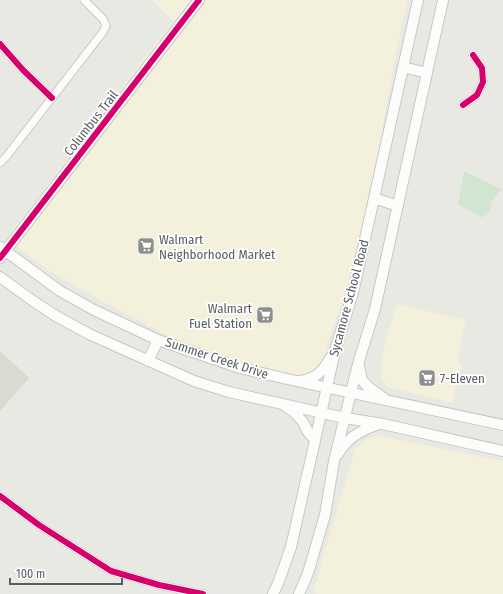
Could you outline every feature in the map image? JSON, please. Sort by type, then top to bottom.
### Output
[{"type":"main road","name":"Columbus Trail","points":[[2,252],[199,0]]},
{"type":"main road","name":"Sycamore School Road","points":[[273,594],[291,547],[326,388],[336,347],[353,292],[418,0]]},
{"type":"main road","name":"Sycamore School Road","points":[[299,594],[308,573],[325,515],[334,461],[358,364],[375,309],[443,0]]},
{"type":"main road","points":[[403,67],[427,72]]},
{"type":"main road","points":[[374,198],[398,206]]},
{"type":"main road","name":"Summer Creek Drive","points":[[2,252],[60,291],[94,310],[158,340],[184,349],[240,368],[296,382],[503,425]]},
{"type":"main road","name":"Summer Creek Drive","points":[[0,277],[56,316],[89,334],[194,381],[229,392],[503,451]]},
{"type":"main road","points":[[148,361],[158,340]]},
{"type":"main road","points":[[296,382],[308,380],[323,370],[336,347]]},
{"type":"main road","points":[[358,364],[362,380],[367,386],[389,401]]},
{"type":"main road","points":[[282,403],[294,412],[303,422],[308,432],[315,440]]},
{"type":"main road","points":[[334,461],[339,452],[353,436],[361,431],[383,424]]},
{"type":"street","points":[[0,163],[103,32],[106,26],[103,19],[84,0]]},
{"type":"street","points":[[0,44],[23,70],[52,98]]},
{"type":"street","points":[[463,105],[477,95],[483,82],[482,68],[474,55]]},
{"type":"street","points":[[0,496],[39,526],[110,571],[187,592],[203,594]]},
{"type":"shaded area","points":[[152,0],[408,0],[396,52],[374,177],[348,284],[321,364],[313,372],[300,377],[266,369],[230,359],[174,339],[51,272],[6,239],[173,21]]},
{"type":"shaded area","points":[[397,304],[466,320],[457,362],[462,364],[452,403],[388,387],[380,377],[384,347]]},
{"type":"shaded area","points":[[0,351],[29,378],[0,411]]},
{"type":"shaded area","points":[[376,435],[503,461],[503,594],[317,594],[313,592],[355,449],[363,441]]},
{"type":"green space","points":[[464,171],[501,189],[490,204],[492,206],[485,217],[483,215],[482,218],[458,204]]},
{"type":"cycle path","points":[[0,258],[199,0]]},
{"type":"cycle path","points":[[0,44],[23,70],[52,98]]},
{"type":"cycle path","points":[[463,105],[477,95],[483,82],[482,68],[473,55]]},
{"type":"cycle path","points":[[0,496],[39,525],[111,571],[159,585],[203,594]]},
{"type":"place","name":"Walmart Neighborhood Market","points":[[146,246]]},
{"type":"place","name":"Walmart Fuel Station","points":[[265,315]]},
{"type":"place","name":"7-Eleven","points":[[427,378]]}]
